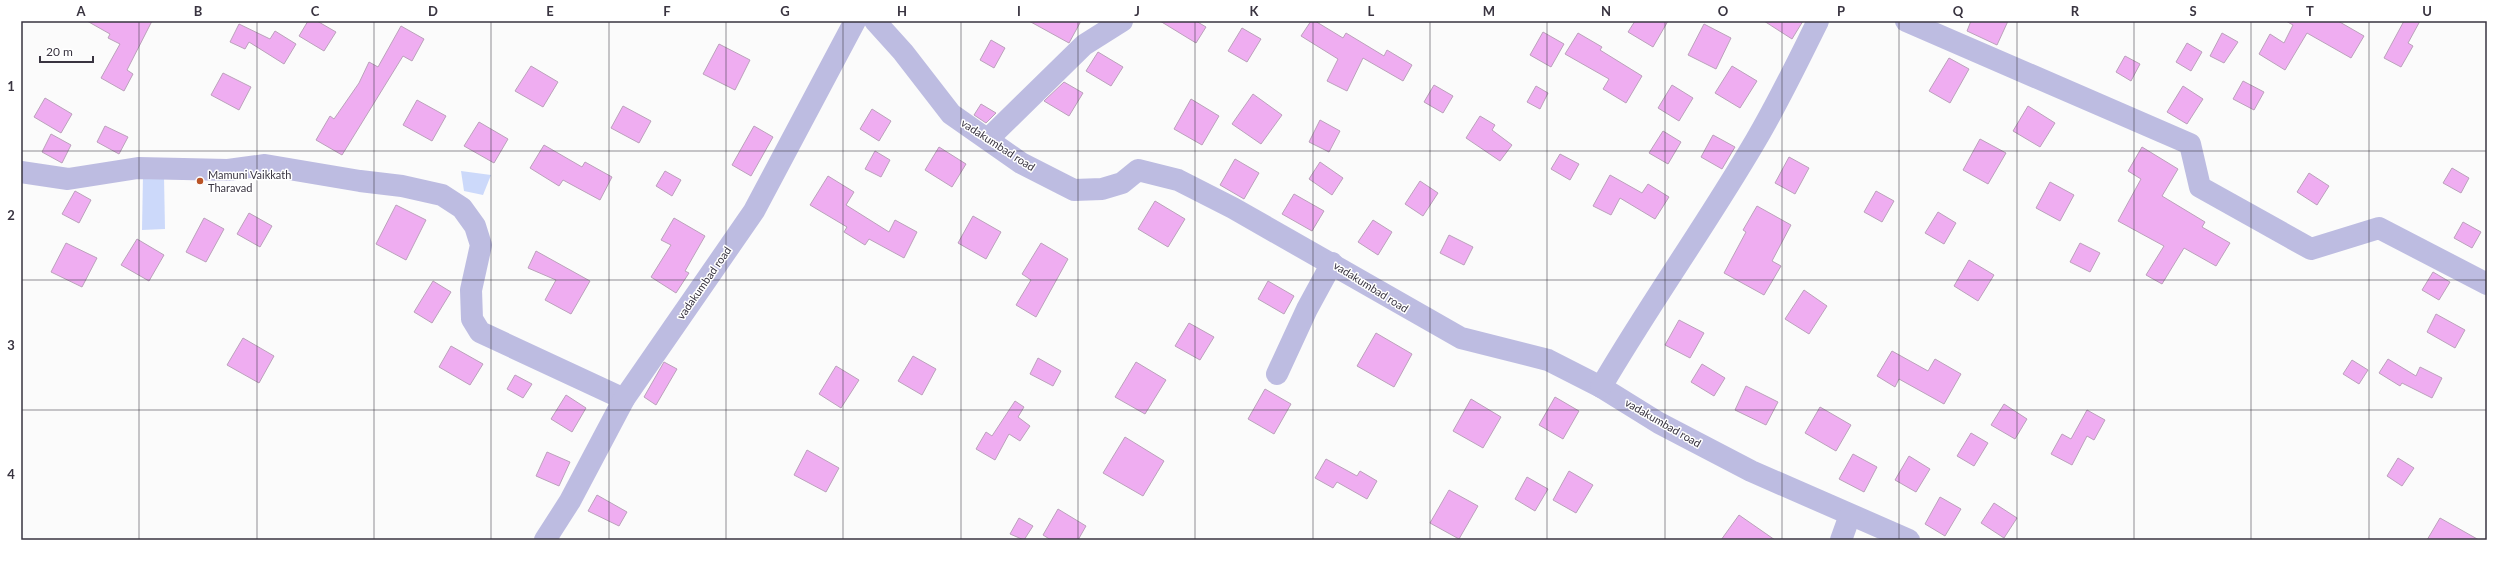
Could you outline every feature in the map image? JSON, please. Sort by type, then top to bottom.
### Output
[{"type":"street","name":"vadakumbad road","points":[[546,540],[570,500],[624,399],[754,211],[855,21]]},
{"type":"street","name":"vadakumbad road","points":[[875,21],[903,52],[951,114],[1021,163],[1074,190],[1102,189],[1122,183],[1138,170],[1178,180],[1332,263],[1410,310],[1461,338],[1548,360],[1601,386],[1659,423],[1751,471],[1909,540]]},
{"type":"street","points":[[988,139],[1084,45],[1122,21]]},
{"type":"street","points":[[1601,386],[1646,310],[1697,234],[1756,139],[1818,21]]},
{"type":"street","points":[[1906,21],[2190,144],[2200,187],[2311,249],[2379,228],[2487,284]]},
{"type":"street","points":[[21,172],[68,179],[138,168],[228,170],[265,165],[360,181],[402,186],[442,195],[462,208],[475,226],[481,245],[471,290],[472,319],[480,332],[624,399]]},
{"type":"street","points":[[1277,374],[1307,309],[1332,263]]},
{"type":"street","points":[[1841,540],[1850,515]]},
{"type":"water","points":[[461,171],[491,175],[483,195],[464,191]]},
{"type":"water","points":[[143,175],[164,177],[165,229],[142,230]]},
{"type":"building","points":[[87,21],[152,21],[127,70],[133,74],[124,91],[101,78],[120,44],[108,38],[110,34]]},
{"type":"building","points":[[308,21],[317,21],[336,32],[324,51],[299,36]]},
{"type":"building","points":[[1029,21],[1081,21],[1069,43]]},
{"type":"building","points":[[1160,21],[1196,21],[1206,27],[1196,43]]},
{"type":"building","points":[[1311,21],[1315,21],[1343,38],[1346,33],[1384,56],[1387,50],[1412,65],[1403,81],[1363,58],[1347,91],[1327,81],[1338,59],[1301,36]]},
{"type":"building","points":[[1635,21],[1668,21],[1653,47],[1628,32]]},
{"type":"building","points":[[1764,21],[1803,21],[1792,39]]},
{"type":"building","points":[[1971,21],[2008,21],[1997,45],[1967,31]]},
{"type":"building","points":[[2286,21],[2338,21],[2364,36],[2351,58],[2307,33],[2285,70],[2259,54],[2270,34],[2284,43],[2293,25]]},
{"type":"building","points":[[2404,21],[2420,21],[2408,43],[2413,46],[2401,67],[2384,58]]},
{"type":"building","points":[[239,24],[270,39],[275,31],[296,44],[284,64],[249,42],[245,49],[230,42]]},
{"type":"building","points":[[1704,24],[1731,38],[1716,69],[1688,55]]},
{"type":"building","points":[[401,26],[424,39],[412,61],[403,56],[342,155],[316,140],[330,116],[334,119],[359,83],[369,62],[378,67]]},
{"type":"building","points":[[1242,28],[1261,39],[1247,62],[1228,51]]},
{"type":"building","points":[[1543,32],[1564,44],[1551,67],[1530,55]]},
{"type":"building","points":[[1578,33],[1602,47],[1600,50],[1642,76],[1626,103],[1603,89],[1609,79],[1565,54]]},
{"type":"building","points":[[2222,33],[2238,42],[2224,63],[2210,56]]},
{"type":"building","points":[[991,40],[1005,48],[994,68],[980,60]]},
{"type":"building","points":[[2187,43],[2202,52],[2191,71],[2176,62]]},
{"type":"building","points":[[719,44],[750,60],[735,90],[703,74]]},
{"type":"building","points":[[1098,52],[1123,67],[1111,86],[1086,71]]},
{"type":"building","points":[[2125,56],[2140,64],[2131,81],[2116,72]]},
{"type":"building","points":[[1949,58],[1969,69],[1950,103],[1929,91]]},
{"type":"building","points":[[531,66],[558,82],[543,107],[515,91]]},
{"type":"building","points":[[1732,66],[1757,81],[1740,108],[1715,93]]},
{"type":"building","points":[[223,73],[251,87],[239,110],[211,95]]},
{"type":"building","points":[[2243,81],[2264,92],[2254,110],[2233,99]]},
{"type":"building","points":[[1064,82],[1083,93],[1069,116],[1044,101]]},
{"type":"building","points":[[1434,85],[1453,96],[1443,113],[1424,102]]},
{"type":"building","points":[[1672,85],[1693,98],[1679,121],[1658,108]]},
{"type":"building","points":[[1536,86],[1548,93],[1540,109],[1527,102]]},
{"type":"building","points":[[2183,86],[2203,99],[2187,124],[2167,112]]},
{"type":"building","points":[[1253,94],[1282,115],[1261,144],[1232,124]]},
{"type":"building","points":[[45,98],[72,114],[61,133],[34,117]]},
{"type":"building","points":[[1191,99],[1219,116],[1202,145],[1174,129]]},
{"type":"building","points":[[417,100],[446,116],[432,141],[403,125]]},
{"type":"building","points":[[981,104],[996,113],[986,123],[974,115]]},
{"type":"building","points":[[623,106],[651,121],[639,143],[611,128]]},
{"type":"building","points":[[2028,106],[2055,123],[2040,147],[2013,131]]},
{"type":"building","points":[[872,109],[891,121],[879,141],[860,129]]},
{"type":"building","points":[[1480,116],[1495,125],[1492,130],[1512,145],[1500,161],[1466,138]]},
{"type":"building","points":[[1320,120],[1340,131],[1329,152],[1309,142]]},
{"type":"building","points":[[479,122],[508,139],[494,163],[464,146]]},
{"type":"building","points":[[105,126],[128,137],[119,154],[97,142]]},
{"type":"building","points":[[754,126],[773,137],[751,176],[732,165]]},
{"type":"building","points":[[1663,131],[1681,142],[1668,164],[1649,153]]},
{"type":"building","points":[[51,134],[71,145],[62,163],[42,152]]},
{"type":"building","points":[[1713,135],[1735,147],[1722,169],[1701,157]]},
{"type":"building","points":[[1980,139],[2006,153],[1988,184],[1963,170]]},
{"type":"building","points":[[544,145],[582,167],[585,162],[612,177],[600,200],[563,180],[559,186],[530,168]]},
{"type":"building","points":[[939,147],[966,164],[952,187],[925,170]]},
{"type":"building","points":[[2142,147],[2178,169],[2162,196],[2205,222],[2202,227],[2230,243],[2216,266],[2184,248],[2162,284],[2146,275],[2164,246],[2118,221],[2141,179],[2128,171]]},
{"type":"building","points":[[875,151],[890,160],[881,177],[865,169]]},
{"type":"building","points":[[1560,154],[1579,164],[1570,180],[1551,169]]},
{"type":"building","points":[[1789,157],[1809,168],[1795,194],[1775,183]]},
{"type":"building","points":[[1235,159],[1259,173],[1244,199],[1220,185]]},
{"type":"building","points":[[1320,162],[1343,178],[1332,195],[1309,179]]},
{"type":"building","points":[[2452,168],[2469,178],[2461,193],[2443,183]]},
{"type":"building","points":[[665,171],[681,180],[672,196],[656,186]]},
{"type":"building","points":[[2309,173],[2329,186],[2317,205],[2297,192]]},
{"type":"building","points":[[1610,175],[1642,193],[1648,184],[1669,197],[1655,219],[1620,198],[1611,215],[1593,206]]},
{"type":"building","points":[[828,176],[854,192],[846,205],[889,232],[895,220],[917,232],[904,258],[869,239],[865,245],[844,232],[847,227],[810,205]]},
{"type":"building","points":[[1420,181],[1438,193],[1423,216],[1405,204]]},
{"type":"building","points":[[2050,182],[2074,195],[2060,221],[2036,208]]},
{"type":"building","points":[[75,191],[91,200],[79,223],[62,214]]},
{"type":"building","points":[[1876,191],[1894,201],[1882,222],[1864,212]]},
{"type":"building","points":[[1294,194],[1324,211],[1312,231],[1282,214]]},
{"type":"building","points":[[1155,201],[1185,219],[1168,247],[1138,229]]},
{"type":"building","points":[[396,205],[426,220],[406,260],[376,244]]},
{"type":"building","points":[[1757,206],[1791,225],[1772,261],[1781,266],[1764,295],[1724,273],[1746,232],[1743,230]]},
{"type":"building","points":[[1938,212],[1956,223],[1944,244],[1925,233]]},
{"type":"building","points":[[249,213],[272,226],[260,247],[237,234]]},
{"type":"building","points":[[973,216],[1001,232],[986,259],[958,243]]},
{"type":"building","points":[[204,218],[224,229],[206,262],[186,252]]},
{"type":"building","points":[[674,218],[705,236],[685,271],[689,273],[676,293],[651,277],[671,245],[661,240]]},
{"type":"building","points":[[1373,220],[1392,232],[1378,255],[1358,242]]},
{"type":"building","points":[[2463,222],[2481,232],[2472,248],[2454,238]]},
{"type":"building","points":[[1449,235],[1473,247],[1464,265],[1440,253]]},
{"type":"building","points":[[137,239],[164,255],[149,281],[121,265]]},
{"type":"building","points":[[66,243],[97,258],[82,287],[51,272]]},
{"type":"building","points":[[1041,243],[1068,259],[1036,317],[1016,305],[1031,280],[1022,274]]},
{"type":"building","points":[[2080,243],[2100,253],[2090,272],[2070,262]]},
{"type":"building","points":[[536,251],[590,281],[571,314],[545,300],[556,280],[528,268]]},
{"type":"building","points":[[1969,260],[1994,275],[1978,301],[1954,286]]},
{"type":"building","points":[[2433,272],[2450,282],[2439,300],[2422,290]]},
{"type":"building","points":[[433,281],[451,292],[432,323],[414,312]]},
{"type":"building","points":[[1268,281],[1294,296],[1284,314],[1258,299]]},
{"type":"building","points":[[1804,290],[1827,306],[1809,334],[1785,319]]},
{"type":"building","points":[[2436,314],[2465,330],[2455,348],[2427,332]]},
{"type":"building","points":[[1679,320],[1704,333],[1690,358],[1665,345]]},
{"type":"building","points":[[1189,323],[1214,337],[1200,360],[1175,346]]},
{"type":"building","points":[[1376,333],[1412,354],[1394,387],[1357,366]]},
{"type":"building","points":[[243,338],[274,356],[259,383],[227,365]]},
{"type":"building","points":[[451,346],[483,364],[470,385],[439,367]]},
{"type":"building","points":[[1892,351],[1928,371],[1935,359],[1961,374],[1944,404],[1899,379],[1895,387],[1877,376]]},
{"type":"building","points":[[913,356],[936,369],[922,395],[898,381]]},
{"type":"building","points":[[1038,358],[1061,371],[1053,386],[1030,374]]},
{"type":"building","points":[[2388,359],[2416,376],[2420,367],[2442,378],[2432,398],[2402,383],[2400,386],[2379,373]]},
{"type":"building","points":[[2352,360],[2368,370],[2359,384],[2343,374]]},
{"type":"building","points":[[664,362],[677,369],[656,405],[644,397]]},
{"type":"building","points":[[1136,362],[1166,380],[1145,414],[1115,397]]},
{"type":"building","points":[[1702,364],[1725,378],[1714,396],[1691,382]]},
{"type":"building","points":[[836,366],[859,380],[841,408],[819,394]]},
{"type":"building","points":[[515,375],[532,384],[523,398],[507,389]]},
{"type":"building","points":[[1746,386],[1778,402],[1766,425],[1735,410]]},
{"type":"building","points":[[1265,389],[1291,404],[1274,434],[1248,419]]},
{"type":"building","points":[[566,395],[586,408],[572,432],[551,419]]},
{"type":"building","points":[[1555,397],[1579,411],[1563,439],[1539,425]]},
{"type":"building","points":[[1471,399],[1501,417],[1483,448],[1453,431]]},
{"type":"building","points":[[1015,401],[1024,407],[1018,417],[1030,426],[1020,441],[1009,434],[995,460],[976,449],[986,432],[992,436]]},
{"type":"building","points":[[2004,404],[2027,419],[2015,439],[1991,425]]},
{"type":"building","points":[[1820,407],[1851,425],[1836,451],[1805,433]]},
{"type":"building","points":[[2087,410],[2105,420],[2094,440],[2087,436],[2072,465],[2051,454],[2062,434],[2071,439]]},
{"type":"building","points":[[1971,433],[1988,443],[1974,466],[1957,456]]},
{"type":"building","points":[[1125,437],[1164,461],[1143,496],[1103,473]]},
{"type":"building","points":[[807,450],[839,468],[826,492],[794,475]]},
{"type":"building","points":[[547,452],[570,462],[559,486],[536,476]]},
{"type":"building","points":[[1853,454],[1877,467],[1864,492],[1839,479]]},
{"type":"building","points":[[1909,456],[1930,469],[1916,492],[1895,480]]},
{"type":"building","points":[[2398,458],[2414,468],[2402,486],[2387,476]]},
{"type":"building","points":[[1326,459],[1357,476],[1360,471],[1377,481],[1367,499],[1337,482],[1333,488],[1315,478]]},
{"type":"building","points":[[1569,471],[1593,485],[1576,513],[1553,500]]},
{"type":"building","points":[[1527,477],[1548,489],[1535,511],[1515,499]]},
{"type":"building","points":[[1449,490],[1478,506],[1459,539],[1430,523]]},
{"type":"building","points":[[597,495],[627,512],[619,526],[588,511]]},
{"type":"building","points":[[1940,497],[1961,509],[1945,536],[1925,524]]},
{"type":"building","points":[[1994,503],[2017,518],[2004,538],[1981,523]]},
{"type":"building","points":[[1058,509],[1086,526],[1078,540],[1051,540],[1043,535]]},
{"type":"building","points":[[1739,515],[1775,540],[1721,540]]},
{"type":"building","points":[[1019,518],[1033,526],[1024,540],[1010,534]]},
{"type":"building","points":[[2440,518],[2479,540],[2427,540]]},
{"type":"place","name":"Mamuni Vaikkath Tharavad","points":[[200,181]]}]
